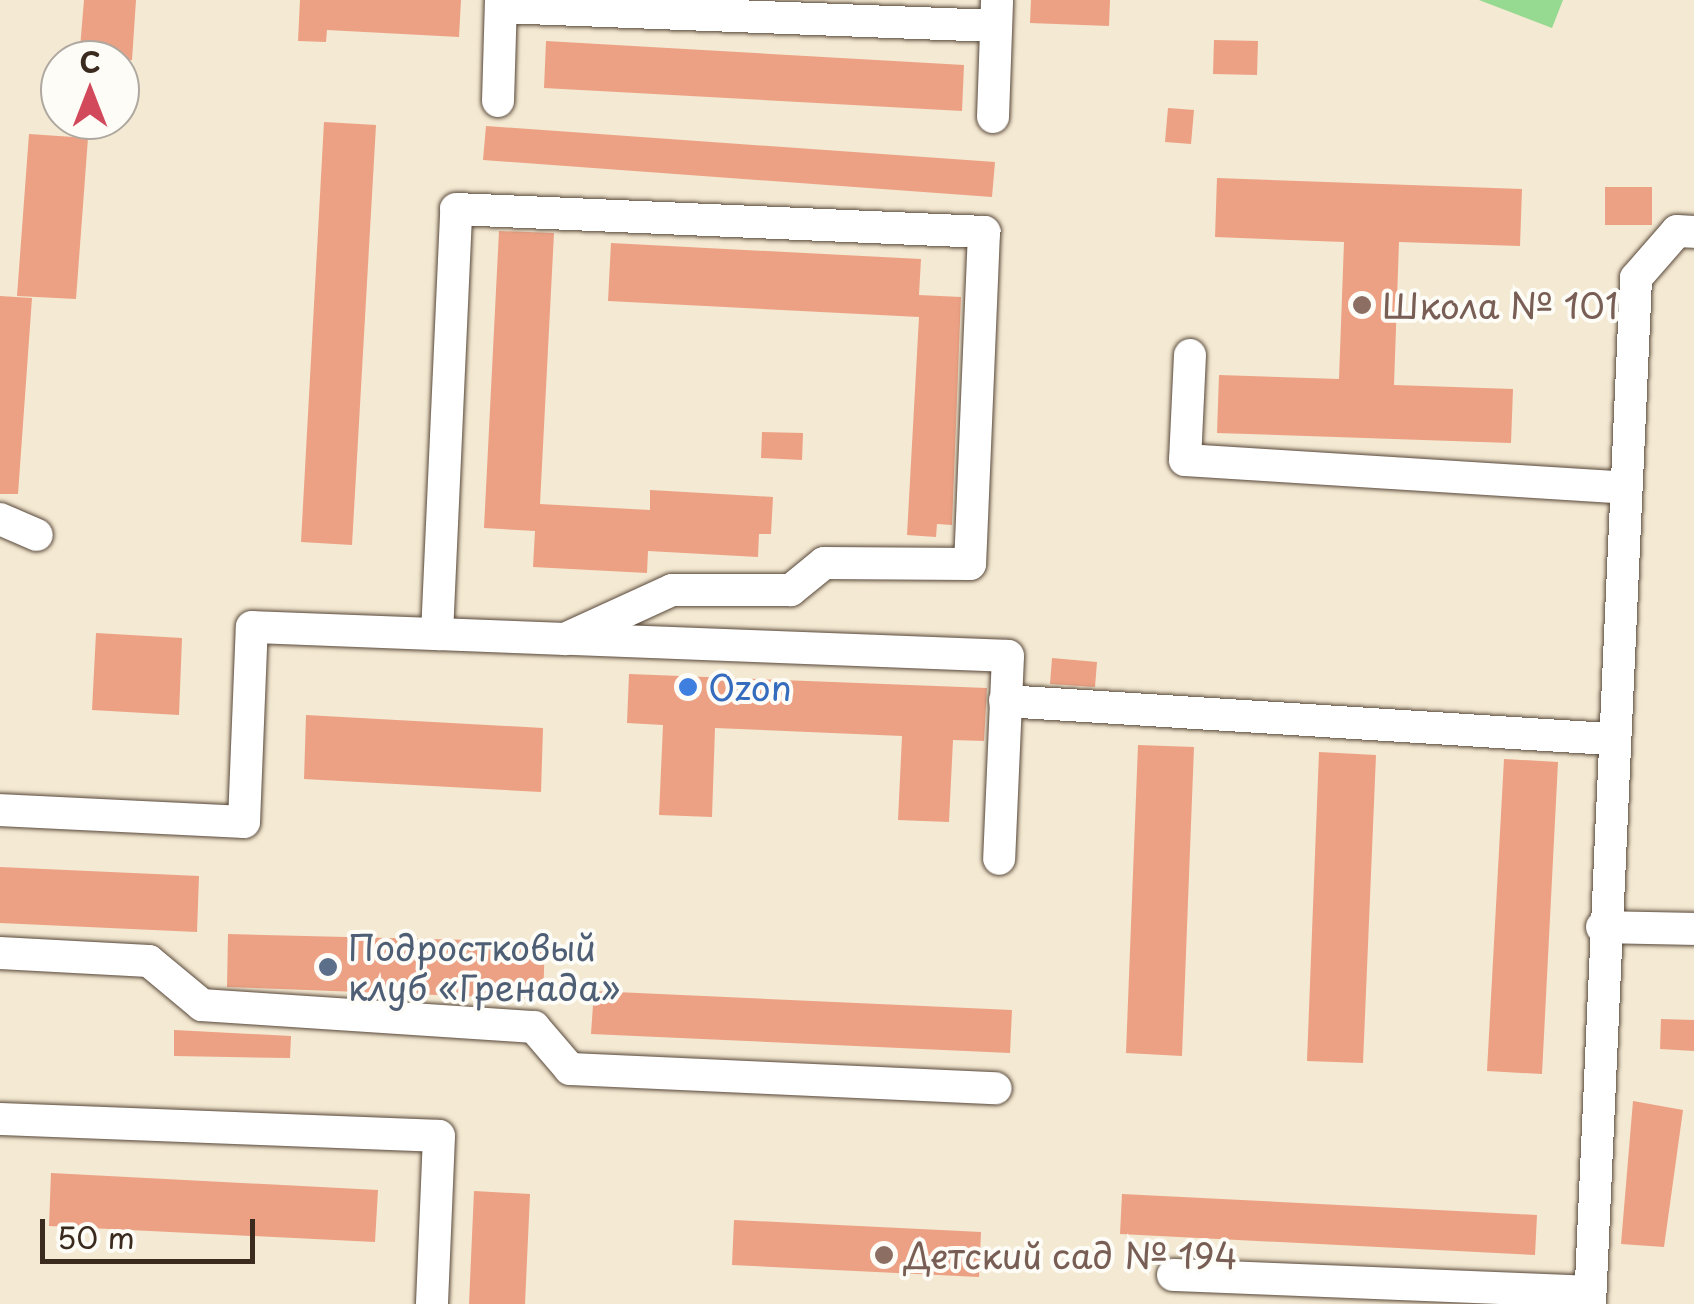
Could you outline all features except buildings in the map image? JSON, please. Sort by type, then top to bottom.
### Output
[{"type":"lane","points":[[498,101],[501,3],[997,13],[992,117]]},
{"type":"lane","points":[[438,634],[456,209],[984,232],[970,564],[824,563],[791,590],[672,590],[565,639]]},
{"type":"lane","points":[[1187,1285],[1590,1298],[1609,739],[1620,712],[1636,278],[1677,231],[1694,232]]},
{"type":"lane","points":[[1190,355],[1184,460],[1626,488]]},
{"type":"lane","points":[[0,519],[37,535]]},
{"type":"lane","points":[[0,810],[244,822],[252,626],[1008,656],[999,860]]},
{"type":"lane","points":[[1006,701],[1609,739]]},
{"type":"lane","points":[[1602,927],[1694,930]]},
{"type":"lane","points":[[0,953],[149,962],[202,1005],[534,1027],[570,1069],[996,1088]]},
{"type":"lane","points":[[0,1119],[439,1136],[432,1304]]},
{"type":"green space","points":[[1479,0],[1563,0],[1552,28]]},
{"type":"place","name":"Школа № 101","points":[[1362,305]]},
{"type":"place","name":"Ozon","points":[[688,687]]},
{"type":"place","name":"Подростковый клуб «Гренада»","points":[[328,967]]},
{"type":"place","name":"Детский сад № 194","points":[[884,1255]]}]
